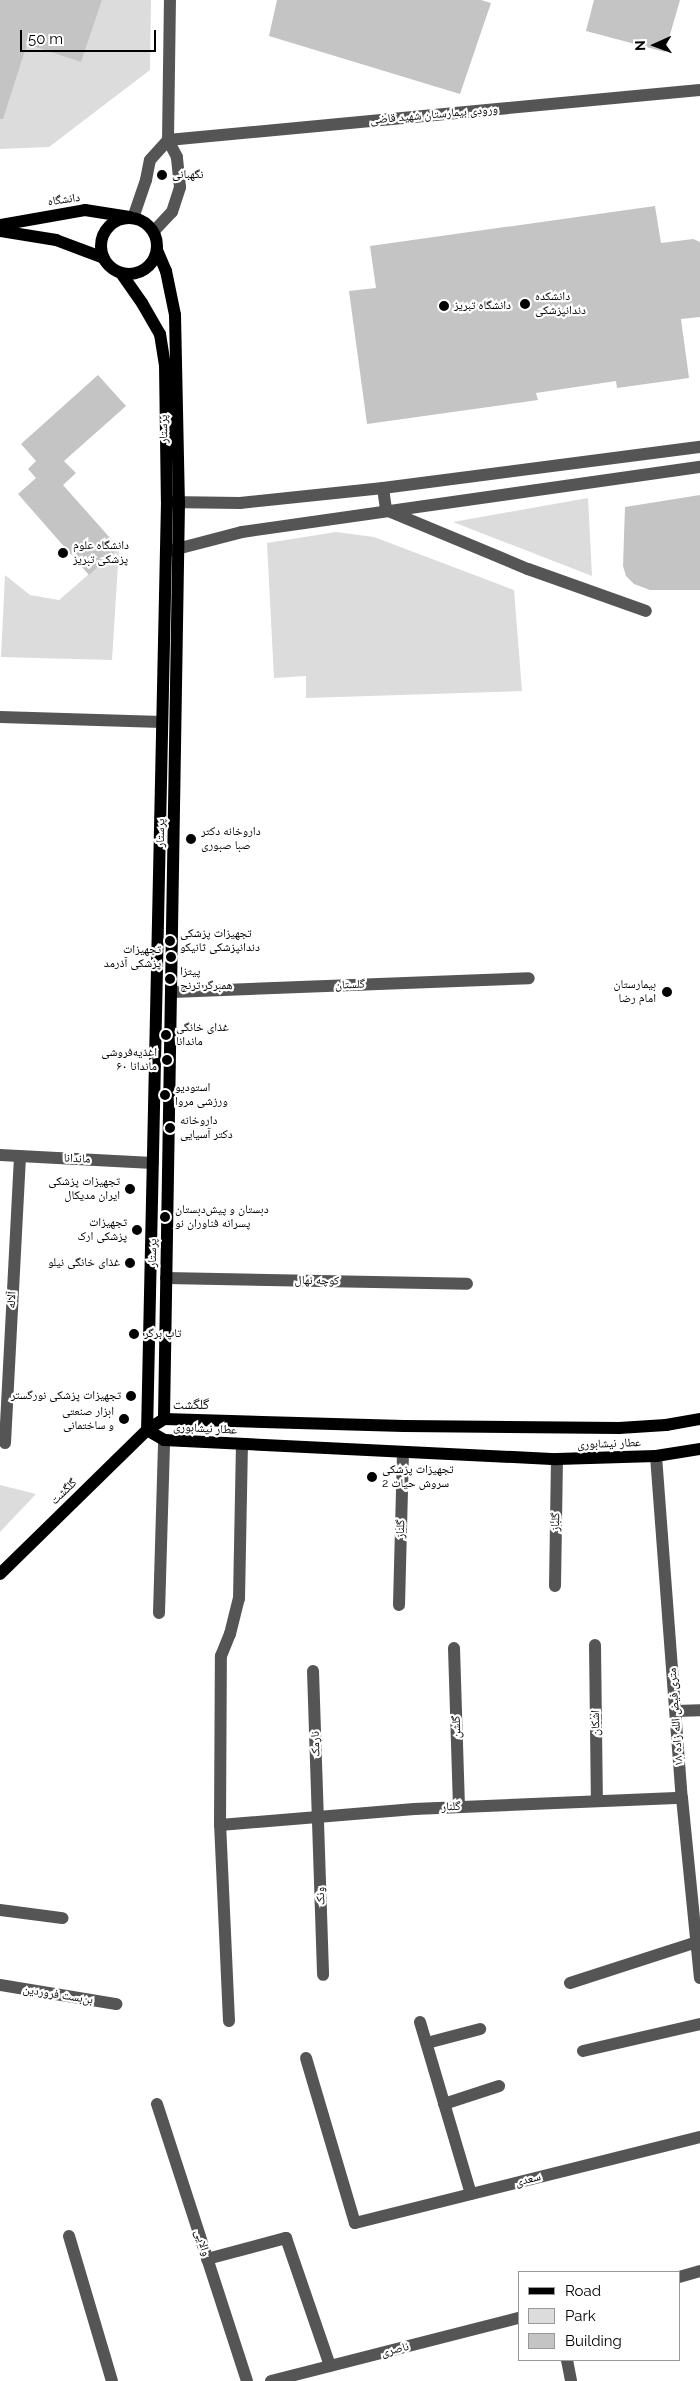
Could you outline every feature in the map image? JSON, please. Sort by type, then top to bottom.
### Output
[{"type":"main road","name":"دانشگاه","points":[[0,225],[85,210],[122,214],[132,218]]},
{"type":"main road","points":[[132,218],[141,220],[154,232],[157,250],[149,266],[133,274],[121,273],[109,266],[104,258],[101,242],[104,234],[116,221],[132,218]]},
{"type":"main road","points":[[0,231],[56,240],[104,258]]},
{"type":"main road","name":"پرستار","points":[[148,1430],[166,552],[173,502],[175,316],[166,271],[157,250]]},
{"type":"main road","name":"پرستار","points":[[121,273],[160,334],[165,365],[173,502],[179,549],[164,1419]]},
{"type":"main road","name":"عطار نیشابوری","points":[[700,1419],[619,1428],[404,1426],[164,1419],[148,1430],[164,1440],[557,1459],[656,1456],[700,1449]]},
{"type":"main road","name":"گلگشت","points":[[0,1574],[148,1430]]},
{"type":"street","points":[[154,232],[172,212],[180,187],[177,157],[168,140],[170,0]]},
{"type":"street","name":"ورودی بیمارستان شهید قاضی","points":[[168,140],[700,90]]},
{"type":"street","points":[[132,218],[146,180],[150,160],[168,140]]},
{"type":"street","points":[[173,502],[240,504],[383,488],[700,447]]},
{"type":"street","points":[[166,552],[242,532],[386,510],[700,467]]},
{"type":"street","points":[[383,488],[386,510]]},
{"type":"street","points":[[386,510],[528,569],[646,611]]},
{"type":"street","points":[[0,717],[162,722]]},
{"type":"street","name":"گلستان","points":[[172,992],[529,978]]},
{"type":"street","name":"ماندانا","points":[[0,1155],[153,1163]]},
{"type":"street","name":"آلاله","points":[[5,1443],[20,1156]]},
{"type":"street","name":"کوچه نهال","points":[[166,1278],[468,1284]]},
{"type":"street","points":[[159,1613],[164,1440]]},
{"type":"street","points":[[229,2021],[220,1825],[221,1656],[230,1634],[239,1599],[242,1445]]},
{"type":"street","name":"گلناز","points":[[399,1605],[403,1452]]},
{"type":"street","name":"۱۸ متری فیض الله زاده","points":[[656,1456],[682,1798],[694,1861],[696,1942],[700,1978]]},
{"type":"street","name":"گلباز","points":[[555,1586],[557,1459]]},
{"type":"street","name":"اشکان","points":[[595,1645],[597,1801]]},
{"type":"street","name":"گلشن","points":[[454,1648],[459,1807]]},
{"type":"street","name":"نارمک","points":[[313,1671],[318,1817]]},
{"type":"street","points":[[676,1712],[700,1710]]},
{"type":"street","name":"گلنار","points":[[220,1825],[459,1807],[682,1798]]},
{"type":"street","name":"ونک","points":[[318,1817],[323,1975]]},
{"type":"street","points":[[0,1910],[62,1918]]},
{"type":"street","points":[[570,1982],[696,1942]]},
{"type":"street","name":"بن‌بست فروردین","points":[[0,1985],[116,2004]]},
{"type":"street","points":[[420,2022],[428,2043],[471,2194]]},
{"type":"street","points":[[584,2051],[700,2024]]},
{"type":"street","points":[[428,2043],[480,2029]]},
{"type":"street","name":"سعدی","points":[[306,2058],[355,2223],[700,2137]]},
{"type":"street","points":[[444,2104],[499,2086]]},
{"type":"street","name":"والایی","points":[[157,2104],[247,2381]]},
{"type":"street","points":[[69,2236],[112,2381]]},
{"type":"street","points":[[207,2259],[286,2238],[330,2366]]},
{"type":"street","points":[[680,2277],[700,2272]]},
{"type":"street","name":"ناصری","points":[[272,2381],[518,2318]]},
{"type":"street","points":[[567,2361],[571,2381]]},
{"type":"green space","points":[[0,0],[151,0],[150,70],[49,147],[0,149]]},
{"type":"green space","points":[[588,498],[592,576],[453,522]]},
{"type":"green space","points":[[336,532],[374,537],[514,590],[522,691],[306,698],[306,676],[274,678],[267,543]]},
{"type":"green space","points":[[119,548],[112,660],[1,657],[5,575],[30,595],[59,600]]},
{"type":"green space","points":[[0,1485],[36,1494],[0,1532]]},
{"type":"building","points":[[0,0],[102,0],[81,62],[27,44],[3,119],[0,119]]},
{"type":"building","points":[[277,0],[481,0],[491,3],[460,94],[269,36]]},
{"type":"building","points":[[594,0],[680,0],[665,52],[586,31]]},
{"type":"building","name":"دانشکده دندانپزشکی","points":[[655,206],[661,243],[693,239],[700,242],[700,317],[681,319],[689,378],[617,388],[616,381],[536,393],[538,400],[367,424],[349,291],[376,288],[370,246]]},
{"type":"building","points":[[98,375],[126,406],[64,461],[76,473],[63,485],[119,548],[89,575],[18,494],[36,478],[28,469],[36,461],[21,444]]},
{"type":"building","points":[[700,495],[700,590],[650,590],[634,584],[626,576],[623,566],[625,507]]},
{"type":"place","name":"نگهبانی","points":[[162,175]]},
{"type":"place","name":"دانشکده دندانپزشکی","points":[[525,304]]},
{"type":"place","name":"دانشگاه تبریز","points":[[444,306]]},
{"type":"place","name":"دانشگاه علوم پزشکی تبریز","points":[[63,553]]},
{"type":"place","name":"داروخانه دکتر صبا صبوری","points":[[191,839]]},
{"type":"place","name":"تجهیزات پزشکی دندانپزشکی ثانیکو","points":[[170,941]]},
{"type":"place","name":"تجهیزات پزشکی آذرمد","points":[[171,957]]},
{"type":"place","name":"پیتزا همبرگر ترنج","points":[[170,979]]},
{"type":"place","name":"بیمارستان امام رضا","points":[[667,992]]},
{"type":"place","name":"غذای خانگی ماندانا","points":[[166,1035]]},
{"type":"place","name":"اغذیه‌فروشی ماندانا ۶۰","points":[[167,1060]]},
{"type":"place","name":"استودیو ورزشی مروا","points":[[165,1095]]},
{"type":"place","name":"داروخانه دکتر آسیایی","points":[[170,1128]]},
{"type":"place","name":"تجهیزات پزشکی ایران مدیکال","points":[[130,1189]]},
{"type":"place","name":"دبستان و پیش‌دبستان پسرانه فناوران نو","points":[[165,1217]]},
{"type":"place","name":"تجهیزات پزشکی ارک","points":[[137,1230]]},
{"type":"place","name":"غذای خانگی نیلو","points":[[130,1263]]},
{"type":"place","name":"تاپ برگر","points":[[134,1334]]},
{"type":"place","name":"تجهیزات پزشکی نورگستر","points":[[131,1396]]},
{"type":"place","name":"ابزار صنعتی و ساختمانی","points":[[124,1419]]},
{"type":"place","name":"تجهیزات پزشکی سروش حیات 2","points":[[372,1477]]},
{"type":"district","name":"گلگشت","points":[[191,1404]]}]
